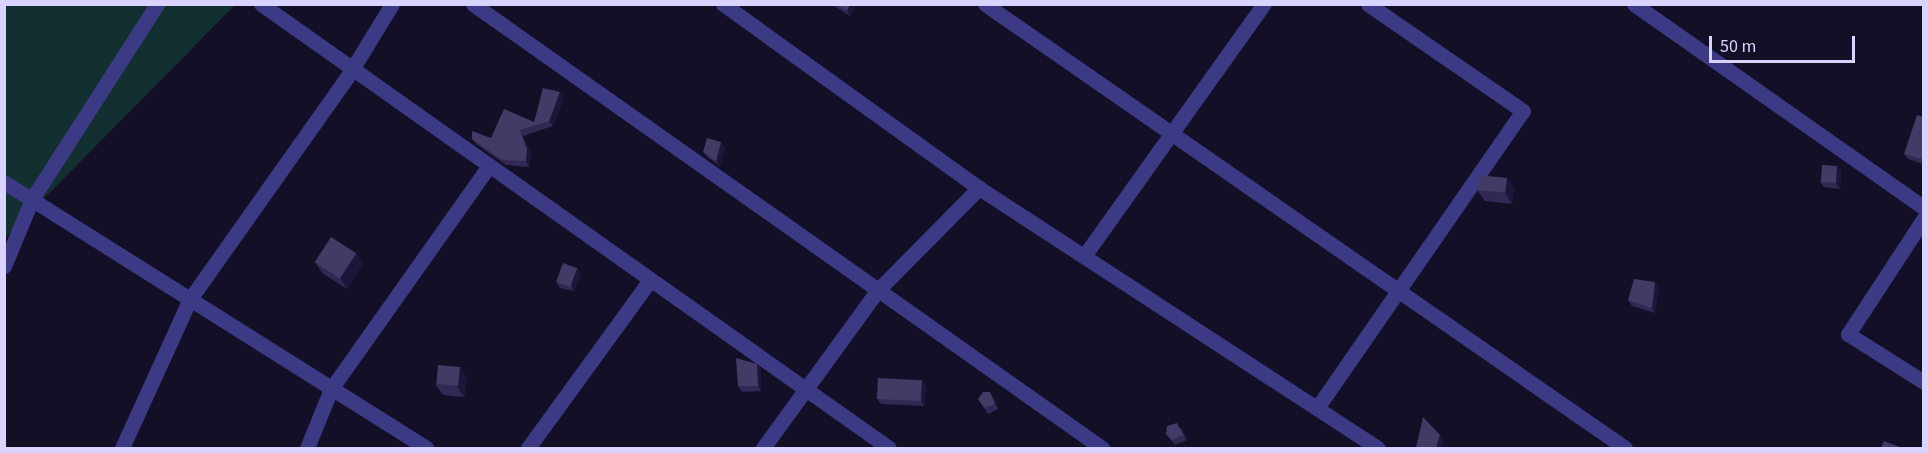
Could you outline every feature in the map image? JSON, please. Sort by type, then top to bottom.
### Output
[{"type":"street","points":[[4,266],[32,199],[158,4]]},
{"type":"street","points":[[261,4],[889,448]]},
{"type":"street","points":[[122,448],[190,300],[352,69],[392,4]]},
{"type":"street","points":[[472,4],[1102,448]]},
{"type":"street","points":[[723,4],[979,188],[1378,448]]},
{"type":"street","points":[[985,4],[1625,448]]},
{"type":"street","points":[[1084,256],[1264,4]]},
{"type":"street","points":[[1317,408],[1523,111],[1368,4]]},
{"type":"street","points":[[1634,4],[1923,208]]},
{"type":"street","points":[[307,448],[331,388],[489,166]]},
{"type":"street","points":[[4,182],[426,448]]},
{"type":"street","points":[[763,448],[878,290],[979,188]]},
{"type":"street","points":[[1923,218],[1848,334],[1923,382]]},
{"type":"street","points":[[528,448],[650,280]]},
{"type":"green space","points":[[5,5],[235,5],[5,238]]},
{"type":"building","points":[[836,4],[850,4],[847,11]]},
{"type":"building","points":[[543,88],[560,92],[549,121],[520,130],[527,149],[526,161],[502,160],[472,139],[472,131],[491,138],[504,109],[534,122]]},
{"type":"building","points":[[1917,115],[1923,117],[1922,159],[1904,154]]},
{"type":"building","points":[[707,138],[721,142],[716,161],[703,152]]},
{"type":"building","points":[[1822,165],[1837,166],[1836,183],[1821,182]]},
{"type":"building","points":[[1479,175],[1507,178],[1505,193],[1477,190]]},
{"type":"building","points":[[331,237],[356,253],[340,278],[315,262]]},
{"type":"building","points":[[563,263],[577,268],[570,287],[556,282]]},
{"type":"building","points":[[1634,279],[1655,282],[1652,308],[1628,300]]},
{"type":"building","points":[[736,358],[757,364],[758,386],[738,386]]},
{"type":"building","points":[[438,365],[460,367],[458,386],[436,384]]},
{"type":"building","points":[[878,378],[922,380],[921,401],[877,399]]},
{"type":"building","points":[[983,392],[990,392],[995,404],[984,408],[978,399]]},
{"type":"building","points":[[1423,417],[1440,435],[1436,448],[1416,448]]},
{"type":"building","points":[[1177,423],[1183,435],[1172,440],[1166,434],[1167,426]]},
{"type":"building","points":[[1884,441],[1902,448],[1881,448]]}]
